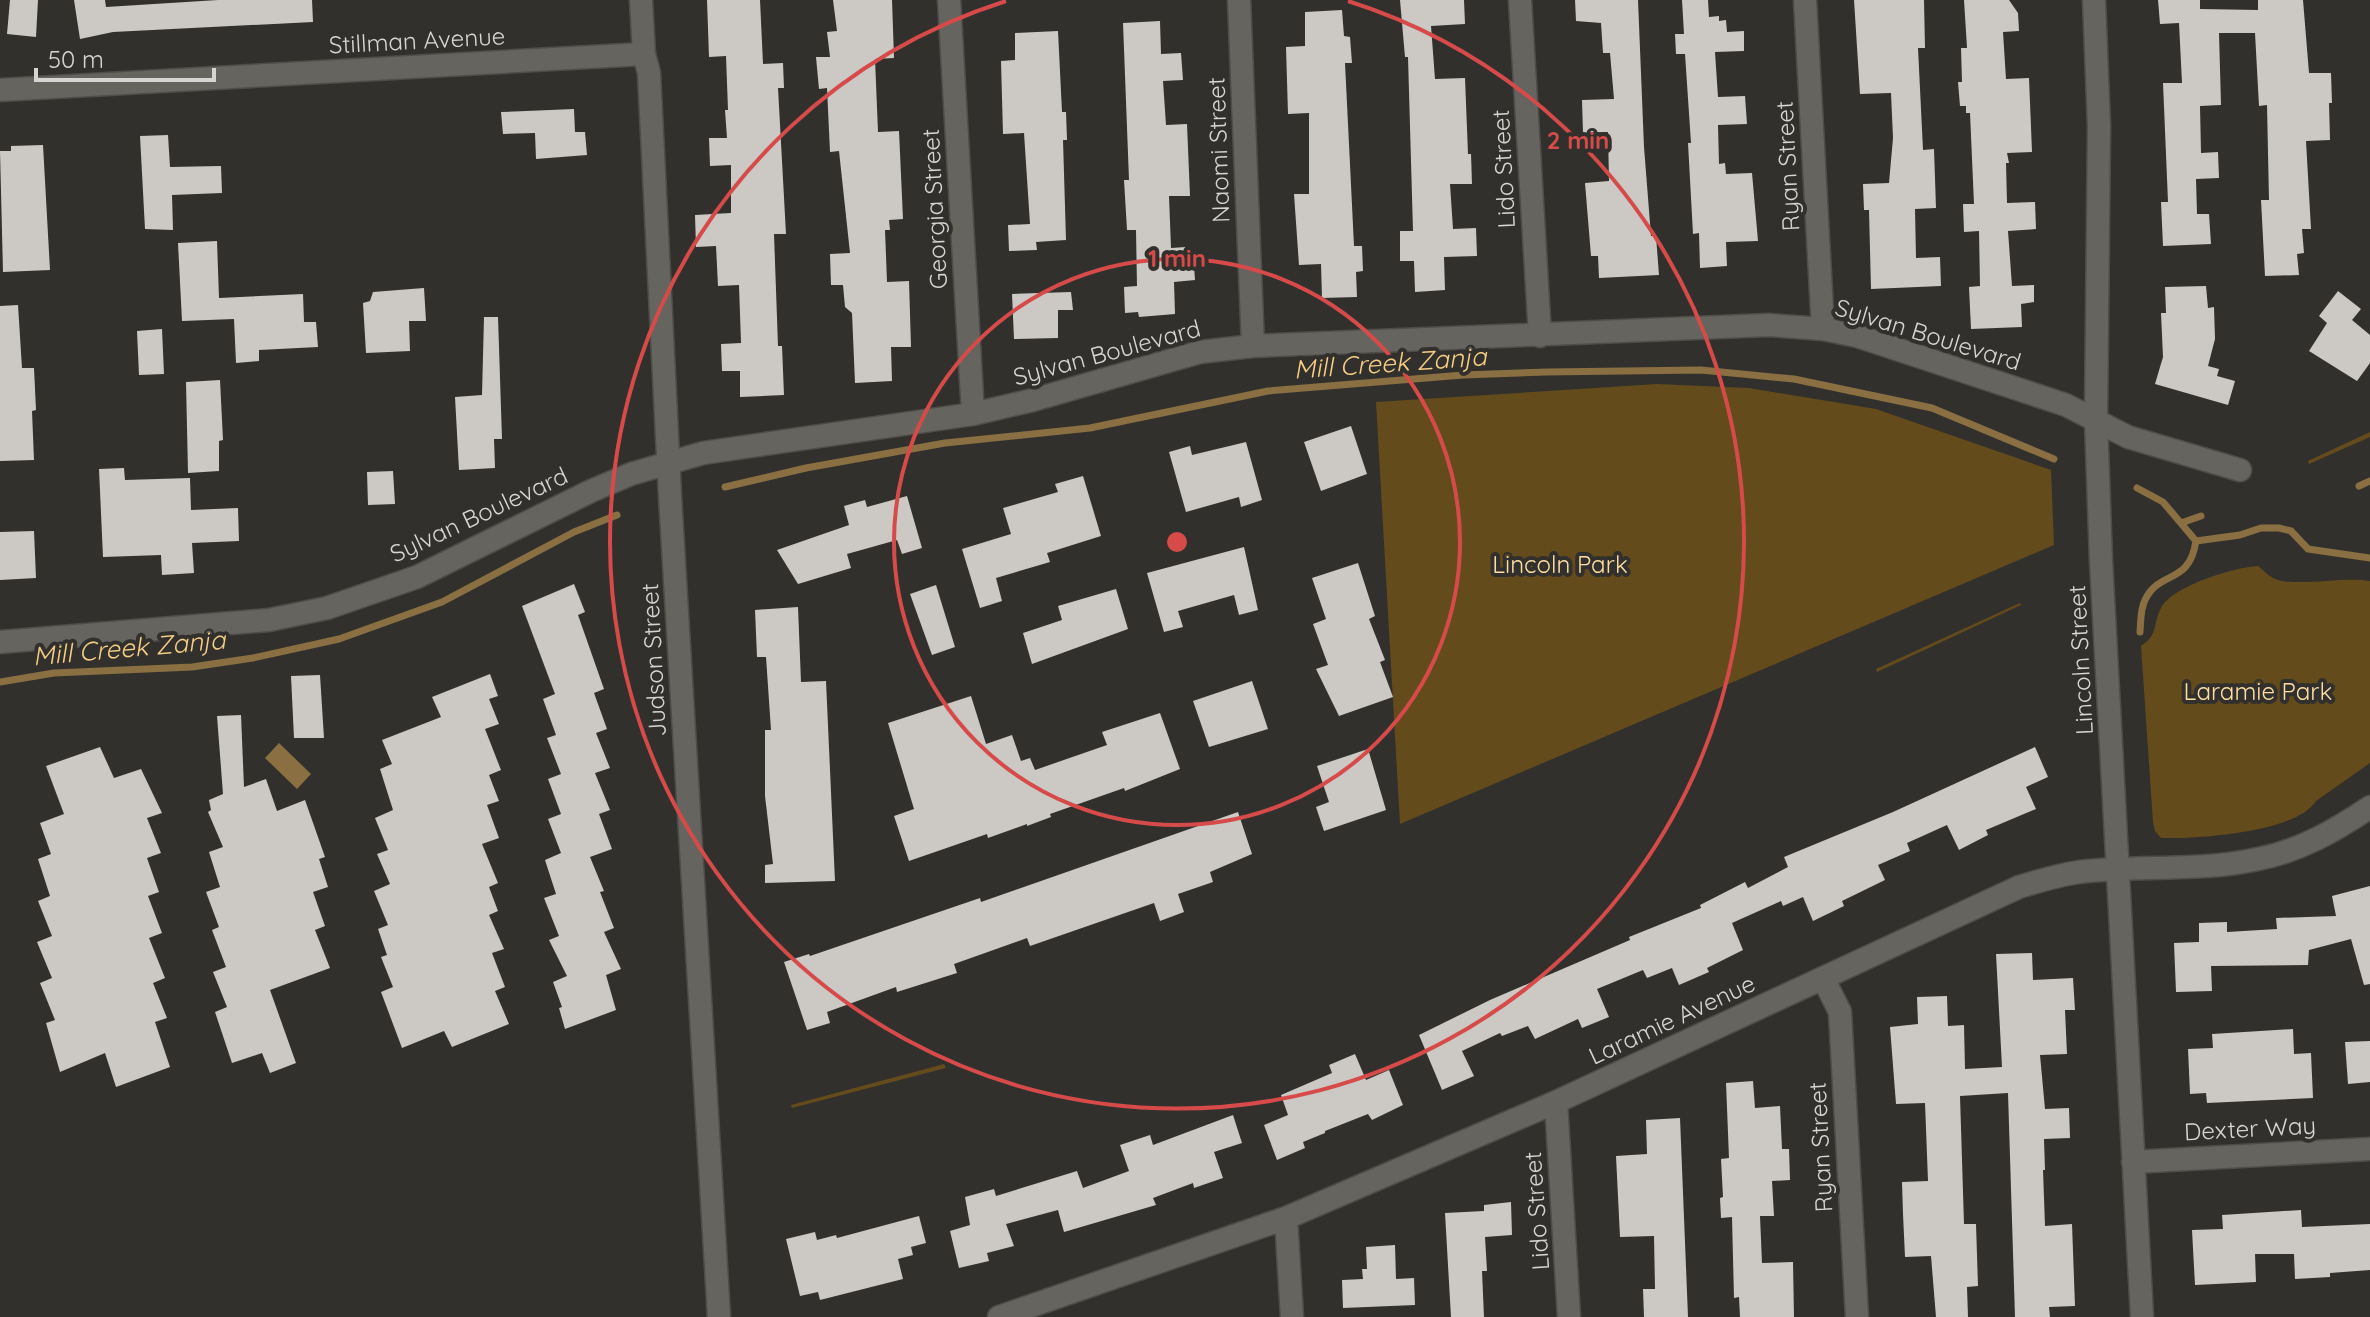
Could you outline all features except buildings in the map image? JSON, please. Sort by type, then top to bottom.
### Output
[{"type":"street","name":"Judson Street","points":[[641,0],[644,54],[649,73],[719,1317]]},
{"type":"street","name":"Georgia Street","points":[[949,0],[973,414]]},
{"type":"street","name":"Naomi Street","points":[[1239,0],[1253,346]]},
{"type":"street","name":"Lido Street","points":[[1520,0],[1540,336]]},
{"type":"street","name":"Ryan Street","points":[[1805,0],[1823,329]]},
{"type":"street","name":"Lincoln Street","points":[[2094,0],[2099,126],[2096,420],[2101,561],[2142,1317]]},
{"type":"street","name":"Stillman Avenue","points":[[0,90],[644,54]]},
{"type":"street","name":"Sylvan Boulevard","points":[[0,642],[269,620],[327,608],[417,577],[631,474],[703,453],[973,414],[1200,352],[1253,346],[1769,325],[1823,329],[1857,336],[2066,405],[2128,437],[2240,470]]},
{"type":"street","name":"Laramie Avenue","points":[[1009,1316],[1286,1218],[1556,1102],[2019,887],[2055,876],[2218,865],[2260,859],[2337,829],[2370,807]]},
{"type":"street","name":"Ryan Street","points":[[1823,978],[1840,1012],[1857,1317]]},
{"type":"street","name":"Lido Street","points":[[1556,1102],[1569,1317]]},
{"type":"street","name":"Dexter Way","points":[[2133,1162],[2370,1149]]},
{"type":"street","points":[[1286,1218],[1292,1317]]},
{"type":"green space","name":"Lincoln Park","points":[[1657,384],[1749,388],[1876,409],[2051,470],[2054,545],[1400,824],[1376,402]]},
{"type":"green space","points":[[2370,432],[2370,437],[2309,464],[2308,461]]},
{"type":"green space","name":"Laramie Park","points":[[2258,566],[2281,581],[2370,581],[2370,763],[2305,812],[2288,820],[2244,832],[2161,838],[2153,822],[2141,646],[2153,633],[2161,608],[2178,592],[2220,574]]},
{"type":"green space","points":[[2021,605],[1877,672],[1876,669]]},
{"type":"green space","points":[[944,1064],[946,1068],[792,1108],[791,1105]]},
{"type":"shaded area","points":[[279,743],[311,774],[297,789],[265,758]]},
{"type":"waterway","name":"Mill Creek Zanja","points":[[725,487],[806,468],[945,443],[1090,428],[1268,391],[1463,375],[1547,372],[1701,370],[1794,379],[1932,408],[2054,459]]},
{"type":"waterway","points":[[2359,486],[2370,481]]},
{"type":"waterway","name":"Mill Creek Zanja","points":[[2137,488],[2163,502],[2196,541],[2240,535],[2261,528],[2279,528],[2291,531],[2308,549],[2370,558]]},
{"type":"waterway","name":"Mill Creek Zanja","points":[[0,682],[54,673],[192,667],[253,658],[339,639],[442,602],[574,532],[617,515]]},
{"type":"waterway","points":[[2181,523],[2201,516]]},
{"type":"waterway","points":[[2140,632],[2141,612],[2151,590],[2187,565],[2196,541]]}]
